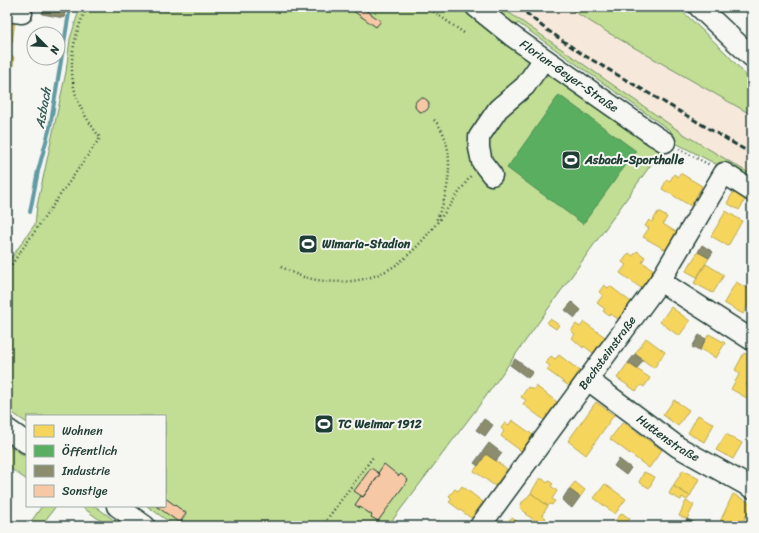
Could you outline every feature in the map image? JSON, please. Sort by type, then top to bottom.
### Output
[{"type":"street","name":"Florian-Geyer-Straße","points":[[476,7],[544,59],[665,142]]},
{"type":"street","points":[[703,8],[752,57]]},
{"type":"street","points":[[492,175],[482,162],[478,148],[479,137],[498,109],[525,86],[544,59]]},
{"type":"street","name":"Bechsteinstraße","points":[[480,526],[660,280],[724,173],[752,191]]},
{"type":"street","points":[[660,280],[752,340]]},
{"type":"street","name":"Huttenstraße","points":[[588,380],[678,447],[752,488]]},
{"type":"street","points":[[7,429],[26,442]]},
{"type":"street","points":[[118,507],[145,526]]},
{"type":"path","points":[[7,271],[100,138],[86,117],[78,100],[73,82],[73,43],[87,7]]},
{"type":"path","points":[[427,7],[464,33]]},
{"type":"path","points":[[434,120],[440,126],[445,137],[448,165],[448,179],[444,200],[436,223]]},
{"type":"path","points":[[281,267],[302,277],[321,280],[340,282],[370,277],[385,271],[400,262],[419,243],[446,209]]},
{"type":"path","points":[[322,526],[373,457]]},
{"type":"shaded area","points":[[501,7],[567,7],[607,32],[752,115],[752,179],[682,133]]},
{"type":"green space","name":"Wimaria-Stadion","points":[[80,7],[466,7],[531,55],[536,71],[545,78],[550,71],[662,149],[484,399],[388,526],[175,526],[148,507],[166,507],[166,415],[26,415],[26,422],[7,409],[7,264],[35,224],[37,206],[66,72],[70,39]]},
{"type":"green space","points":[[485,7],[501,7],[682,133],[752,175],[752,185],[735,174],[666,138],[671,131],[518,23],[512,30]]},
{"type":"green space","points":[[567,7],[678,7],[726,53],[744,73],[752,85],[752,115],[607,32]]},
{"type":"green space","points":[[7,445],[26,456],[26,479],[7,466]]},
{"type":"green space","points":[[41,507],[55,507],[41,526],[28,526]]},
{"type":"green space","points":[[82,507],[96,507],[122,526],[104,526],[105,524]]},
{"type":"building: Wohnen","points":[[7,20],[15,21],[12,43],[7,43]]},
{"type":"building: Wohnen","points":[[7,56],[14,57],[11,80],[7,79]]},
{"type":"building: Wohnen","points":[[7,90],[13,90],[11,113],[7,112]]},
{"type":"building: Wohnen","points":[[680,173],[702,186],[691,206],[662,189],[667,179],[670,181],[674,174],[678,177]]},
{"type":"building: Wohnen","points":[[734,191],[746,198],[739,210],[727,203]]},
{"type":"building: Wohnen","points":[[726,211],[742,221],[728,246],[711,236]]},
{"type":"building: Wohnen","points":[[658,212],[667,217],[663,224],[676,232],[666,250],[643,237],[649,228],[645,226],[649,220],[652,222]]},
{"type":"building: Wohnen","points":[[637,251],[645,257],[642,262],[654,270],[641,288],[620,273],[626,265],[622,262],[629,253],[633,256]]},
{"type":"building: Wohnen","points":[[698,252],[709,258],[697,277],[686,271]]},
{"type":"building: Wohnen","points":[[706,264],[724,275],[713,293],[694,283]]},
{"type":"building: Wohnen","points":[[736,282],[752,291],[752,298],[743,314],[724,303]]},
{"type":"building: Wohnen","points":[[604,285],[608,288],[610,286],[631,302],[618,319],[611,314],[609,316],[603,311],[605,309],[597,303],[603,295],[599,292]]},
{"type":"building: Wohnen","points":[[671,307],[690,321],[679,336],[660,322]]},
{"type":"building: Wohnen","points":[[550,319],[559,325],[556,329],[547,323]]},
{"type":"building: Wohnen","points":[[584,322],[605,337],[593,353],[584,346],[583,348],[572,338],[575,334],[571,331],[576,324],[580,327]]},
{"type":"building: Wohnen","points":[[709,334],[725,343],[716,358],[700,349]]},
{"type":"building: Wohnen","points":[[646,338],[665,352],[654,368],[635,354]]},
{"type":"building: Wohnen","points":[[744,353],[752,358],[752,380],[750,378],[746,385],[752,388],[752,401],[731,389],[740,373],[735,370]]},
{"type":"building: Wohnen","points":[[559,355],[580,371],[569,386],[547,370],[550,366],[546,363],[551,356],[555,359]]},
{"type":"building: Wohnen","points":[[628,363],[650,378],[644,387],[641,385],[636,391],[617,378]]},
{"type":"building: Wohnen","points":[[536,386],[557,402],[544,420],[523,404],[526,400],[521,397],[528,387],[533,390]]},
{"type":"building: Wohnen","points":[[674,400],[689,410],[678,426],[663,415]]},
{"type":"building: Wohnen","points":[[596,402],[614,415],[586,455],[568,441]]},
{"type":"building: Wohnen","points":[[698,415],[714,424],[704,442],[688,433]]},
{"type":"building: Wohnen","points":[[512,420],[533,435],[521,451],[501,436],[504,431],[501,428],[505,423],[509,425]]},
{"type":"building: Wohnen","points":[[623,422],[662,450],[649,468],[610,439]]},
{"type":"building: Wohnen","points":[[726,434],[742,443],[733,459],[716,450]]},
{"type":"building: Wohnen","points":[[486,454],[507,469],[495,486],[474,471]]},
{"type":"building: Wohnen","points":[[752,460],[752,470],[748,468]]},
{"type":"building: Wohnen","points":[[683,470],[699,479],[690,496],[673,486]]},
{"type":"building: Wohnen","points":[[644,472],[655,477],[649,488],[639,482]]},
{"type":"building: Wohnen","points":[[539,479],[543,479],[547,483],[549,481],[553,484],[551,486],[557,491],[552,499],[555,501],[552,505],[550,504],[548,506],[531,493]]},
{"type":"building: Wohnen","points":[[575,482],[585,490],[580,497],[569,489]]},
{"type":"building: Wohnen","points":[[605,484],[626,499],[615,514],[594,498]]},
{"type":"building: Wohnen","points":[[462,486],[483,502],[471,518],[449,502],[452,499],[449,496],[455,489],[458,491]]},
{"type":"building: Wohnen","points":[[673,486],[690,496],[687,500],[682,497],[681,500],[669,494]]},
{"type":"building: Wohnen","points":[[531,493],[548,506],[542,515],[546,518],[541,524],[525,514],[526,513],[520,508],[522,502]]},
{"type":"building: Wohnen","points":[[733,494],[752,504],[741,526],[718,526]]},
{"type":"building: Wohnen","points":[[686,501],[694,505],[687,519],[679,516]]},
{"type":"building: Wohnen","points":[[622,513],[630,519],[624,526],[621,526],[615,521]]},
{"type":"building: Wohnen","points":[[512,518],[523,526],[506,526]]},
{"type":"building: Wohnen","points":[[438,520],[446,526],[434,526]]},
{"type":"building: Öffentlich","name":"Asbach-Sporthalle","points":[[559,95],[636,151],[583,224],[507,168]]},
{"type":"building: Industrie","points":[[44,7],[66,7],[64,18],[42,14]]},
{"type":"building: Industrie","points":[[702,245],[713,252],[709,258],[698,252]]},
{"type":"building: Industrie","points":[[572,302],[581,310],[575,318],[565,310]]},
{"type":"building: Industrie","points":[[699,335],[706,339],[699,351],[692,347]]},
{"type":"building: Industrie","points":[[635,354],[643,360],[637,369],[628,363]]},
{"type":"building: Industrie","points":[[515,359],[533,372],[528,378],[510,365]]},
{"type":"building: Industrie","points":[[484,419],[493,425],[485,436],[476,430]]},
{"type":"building: Industrie","points":[[489,443],[502,453],[496,461],[486,454],[478,466],[474,463]]},
{"type":"building: Industrie","points":[[619,459],[631,468],[626,475],[614,466]]},
{"type":"building: Industrie","points":[[569,489],[580,497],[572,508],[562,500]]},
{"type":"building: Industrie","points":[[687,519],[699,525],[699,526],[684,526]]},
{"type":"building: Sonstige","points":[[341,7],[361,7],[381,21],[376,27],[349,8],[347,11]]},
{"type":"building: Sonstige","points":[[419,98],[425,98],[429,102],[429,108],[425,112],[419,112],[415,108],[415,102]]},
{"type":"building: Sonstige","points":[[384,464],[399,476],[401,474],[408,480],[378,521],[371,517],[372,515],[355,505],[361,496],[363,497],[380,474],[378,473]]},
{"type":"building: Sonstige","points":[[371,468],[380,474],[363,497],[354,491]]},
{"type":"building: Sonstige","points":[[166,499],[186,513],[180,523],[157,507],[166,507]]},
{"type":"waterway","name":"Asbach","points":[[30,212],[38,171],[50,127],[70,7]]},
{"type":"railway","points":[[519,7],[543,27],[582,54],[752,154]]},
{"type":"place","name":"Asbach-Sporthalle","points":[[571,160]]},
{"type":"place","name":"Wimaria-Stadion","points":[[308,244]]},
{"type":"place","name":"TC Weimar 1912","points":[[324,424]]}]
